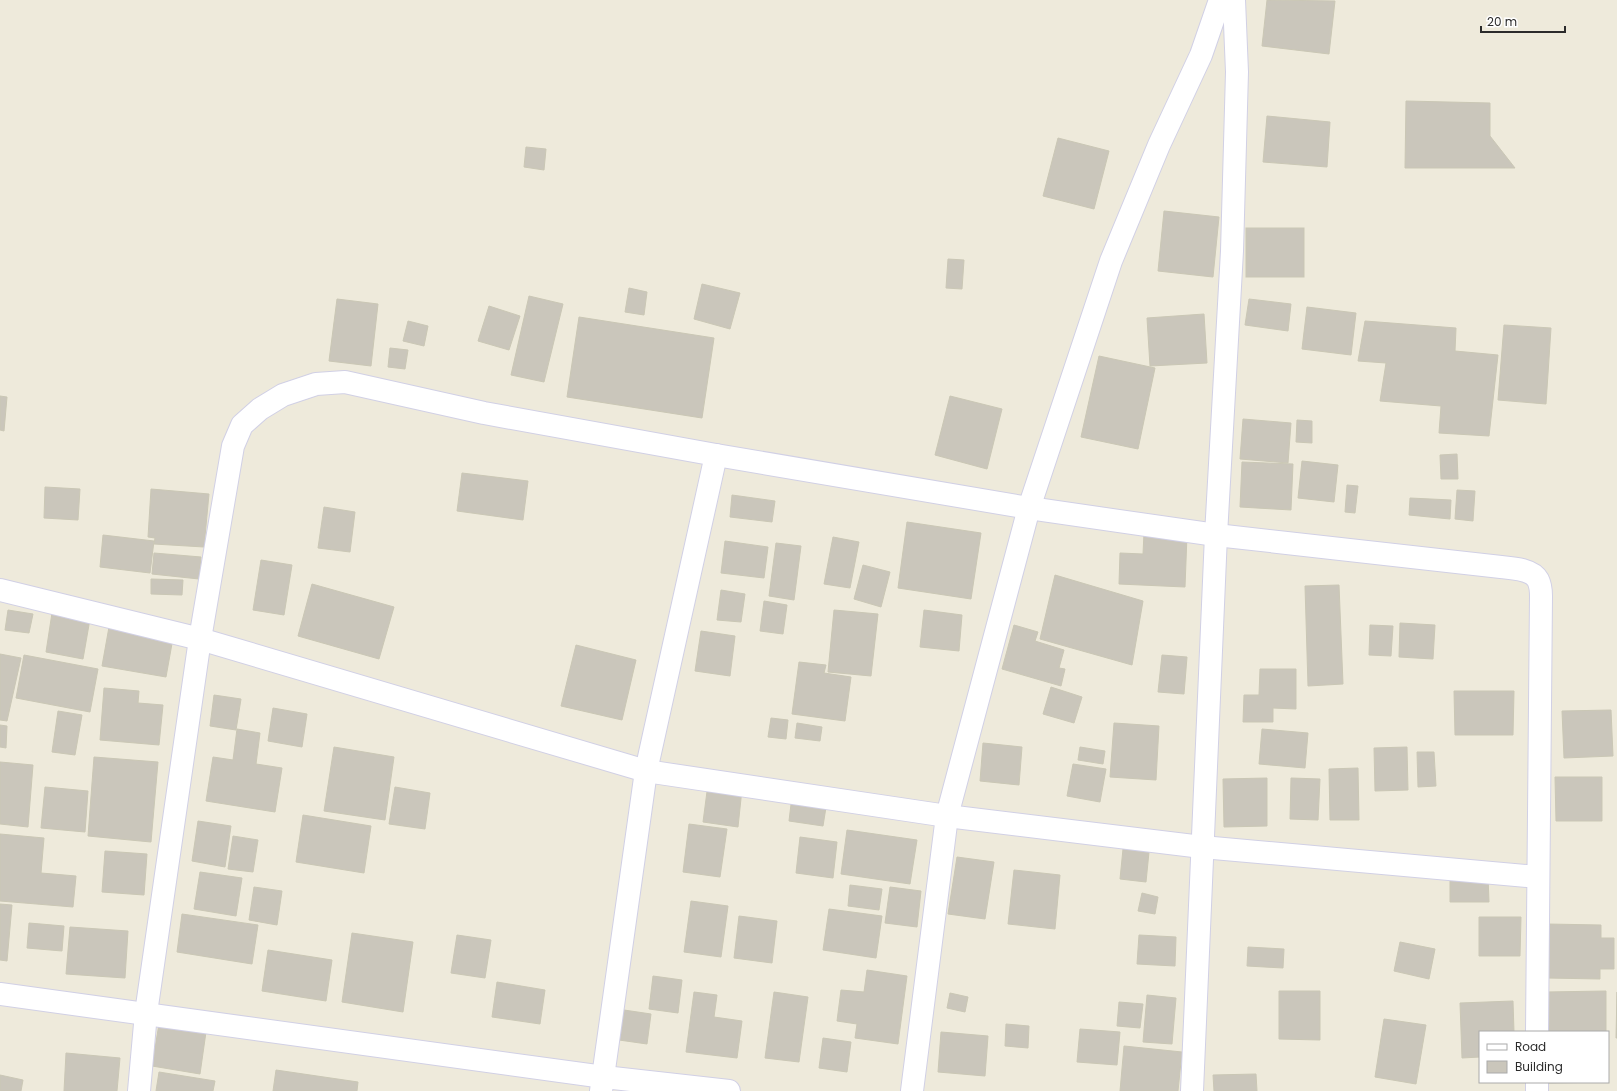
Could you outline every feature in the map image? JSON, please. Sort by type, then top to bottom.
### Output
[{"type":"street","points":[[912,1091],[947,816],[1029,508],[1111,261],[1159,145],[1202,55],[1220,0]]},
{"type":"street","points":[[1192,1091],[1216,535],[1232,251],[1237,72],[1234,0]]},
{"type":"street","points":[[139,1091],[146,1013],[200,639],[233,446],[242,425],[260,409],[283,395],[316,384],[345,382],[484,413],[716,455],[1029,508],[1216,535],[1501,567],[1516,569],[1532,574],[1538,579],[1541,596],[1537,1031]]},
{"type":"street","points":[[603,1084],[646,771],[716,455]]},
{"type":"street","points":[[0,590],[200,639],[646,771],[947,816],[1202,847],[1538,877]]},
{"type":"street","points":[[0,994],[146,1013],[603,1084],[729,1091]]},
{"type":"building","points":[[1267,0],[1335,1],[1329,54],[1262,46]]},
{"type":"building","points":[[1406,101],[1490,103],[1490,136],[1515,168],[1405,168]]},
{"type":"building","points":[[1267,116],[1330,122],[1327,167],[1263,162]]},
{"type":"building","points":[[1058,138],[1109,151],[1094,209],[1043,196]]},
{"type":"building","points":[[526,147],[546,149],[544,170],[524,167]]},
{"type":"building","points":[[1164,211],[1219,217],[1213,277],[1158,271]]},
{"type":"building","points":[[1246,228],[1304,228],[1304,277],[1246,277]]},
{"type":"building","points":[[948,259],[964,260],[962,289],[946,288]]},
{"type":"building","points":[[702,284],[740,293],[730,329],[694,319]]},
{"type":"building","points":[[629,288],[647,292],[644,315],[625,312]]},
{"type":"building","points":[[529,296],[563,304],[544,382],[511,375]]},
{"type":"building","points":[[337,299],[378,304],[371,366],[329,361]]},
{"type":"building","points":[[1249,299],[1291,304],[1288,331],[1245,325]]},
{"type":"building","points":[[489,306],[520,316],[509,350],[478,341]]},
{"type":"building","points":[[1307,307],[1356,313],[1351,355],[1302,349]]},
{"type":"building","points":[[1204,314],[1207,363],[1150,366],[1147,318]]},
{"type":"building","points":[[579,317],[714,338],[702,418],[567,397]]},
{"type":"building","points":[[408,321],[428,326],[424,346],[403,341]]},
{"type":"building","points":[[1365,321],[1456,328],[1455,351],[1498,355],[1489,436],[1439,433],[1441,406],[1380,401],[1386,363],[1358,361]]},
{"type":"building","points":[[1504,325],[1551,328],[1546,404],[1498,400]]},
{"type":"building","points":[[390,348],[408,350],[405,369],[388,367]]},
{"type":"building","points":[[1099,356],[1155,368],[1138,449],[1081,437]]},
{"type":"building","points":[[0,396],[7,397],[4,431],[0,430]]},
{"type":"building","points":[[950,396],[1002,409],[987,469],[935,455]]},
{"type":"building","points":[[1243,419],[1291,423],[1288,463],[1240,459]]},
{"type":"building","points":[[1297,420],[1312,421],[1312,443],[1296,442]]},
{"type":"building","points":[[1457,454],[1458,479],[1441,479],[1440,455]]},
{"type":"building","points":[[1302,461],[1338,465],[1334,502],[1298,498]]},
{"type":"building","points":[[1242,462],[1293,464],[1291,510],[1240,507]]},
{"type":"building","points":[[462,473],[528,481],[523,520],[457,511]]},
{"type":"building","points":[[1347,485],[1358,486],[1355,513],[1345,512]]},
{"type":"building","points":[[45,487],[80,489],[78,520],[44,518]]},
{"type":"building","points":[[151,489],[209,494],[204,547],[154,544],[155,538],[148,537]]},
{"type":"building","points":[[1457,490],[1475,491],[1473,521],[1455,519]]},
{"type":"building","points":[[732,495],[775,501],[772,522],[730,517]]},
{"type":"building","points":[[1410,498],[1451,500],[1450,519],[1409,515]]},
{"type":"building","points":[[324,507],[355,512],[350,552],[318,548]]},
{"type":"building","points":[[907,522],[981,533],[971,599],[898,588]]},
{"type":"building","points":[[1144,533],[1187,535],[1185,587],[1119,584],[1120,553],[1143,554]]},
{"type":"building","points":[[103,535],[154,541],[150,573],[100,567]]},
{"type":"building","points":[[833,537],[859,542],[850,588],[824,584]]},
{"type":"building","points":[[725,541],[768,547],[764,578],[721,573]]},
{"type":"building","points":[[776,543],[801,546],[794,600],[769,596]]},
{"type":"building","points":[[154,553],[201,557],[199,579],[152,574]]},
{"type":"building","points":[[261,560],[292,565],[284,615],[253,610]]},
{"type":"building","points":[[863,565],[890,572],[881,607],[854,599]]},
{"type":"building","points":[[1055,575],[1143,601],[1132,665],[1040,639]]},
{"type":"building","points":[[151,579],[183,580],[182,595],[151,594]]},
{"type":"building","points":[[312,584],[394,607],[379,659],[298,636]]},
{"type":"building","points":[[1339,585],[1343,684],[1308,686],[1305,586]]},
{"type":"building","points":[[721,590],[745,594],[741,622],[717,620]]},
{"type":"building","points":[[764,601],[787,605],[783,634],[760,631]]},
{"type":"building","points":[[8,610],[33,614],[29,633],[5,630]]},
{"type":"building","points":[[834,610],[878,614],[871,676],[828,672]]},
{"type":"building","points":[[924,610],[962,615],[959,651],[920,647]]},
{"type":"building","points":[[52,613],[90,619],[83,659],[46,652]]},
{"type":"building","points":[[1400,623],[1435,625],[1433,659],[1399,657]]},
{"type":"building","points":[[1014,625],[1038,632],[1035,641],[1064,650],[1059,668],[1065,669],[1061,686],[1002,669]]},
{"type":"building","points":[[1370,625],[1393,626],[1391,656],[1369,655]]},
{"type":"building","points":[[109,627],[173,638],[166,677],[102,666]]},
{"type":"building","points":[[701,631],[735,636],[730,676],[695,671]]},
{"type":"building","points":[[576,645],[636,660],[622,720],[561,706]]},
{"type":"building","points":[[0,654],[21,658],[7,721],[0,720]]},
{"type":"building","points":[[24,655],[98,669],[90,712],[16,698]]},
{"type":"building","points":[[1162,655],[1187,657],[1184,694],[1158,692]]},
{"type":"building","points":[[799,662],[826,665],[824,673],[851,677],[845,721],[792,714]]},
{"type":"building","points":[[1260,669],[1296,669],[1296,709],[1273,708],[1273,722],[1243,722],[1244,695],[1259,695]]},
{"type":"building","points":[[1051,687],[1082,697],[1074,723],[1043,714]]},
{"type":"building","points":[[104,688],[139,691],[138,703],[163,705],[159,745],[100,740]]},
{"type":"building","points":[[1454,691],[1514,691],[1513,735],[1455,735]]},
{"type":"building","points":[[214,695],[241,699],[236,730],[210,726]]},
{"type":"building","points":[[273,708],[307,714],[302,747],[268,741]]},
{"type":"building","points":[[1611,710],[1613,756],[1564,758],[1562,711]]},
{"type":"building","points":[[58,711],[82,715],[75,755],[52,752]]},
{"type":"building","points":[[771,718],[788,720],[786,739],[768,737]]},
{"type":"building","points":[[797,723],[822,727],[820,741],[795,738]]},
{"type":"building","points":[[1114,723],[1159,726],[1156,780],[1110,777]]},
{"type":"building","points":[[0,725],[7,726],[6,748],[0,747]]},
{"type":"building","points":[[237,729],[260,733],[256,764],[282,768],[275,812],[206,801],[213,757],[233,760]]},
{"type":"building","points":[[1262,729],[1308,733],[1305,768],[1259,764]]},
{"type":"building","points":[[983,743],[1022,747],[1019,785],[980,781]]},
{"type":"building","points":[[334,747],[394,757],[385,820],[324,811]]},
{"type":"building","points":[[1080,747],[1105,751],[1103,764],[1078,760]]},
{"type":"building","points":[[1407,747],[1408,790],[1375,791],[1374,748]]},
{"type":"building","points":[[1417,752],[1434,752],[1436,786],[1418,787]]},
{"type":"building","points":[[94,757],[158,762],[151,842],[88,836]]},
{"type":"building","points":[[0,762],[33,765],[28,827],[0,824]]},
{"type":"building","points":[[1073,764],[1106,769],[1100,802],[1067,796]]},
{"type":"building","points":[[1358,768],[1359,820],[1330,820],[1329,769]]},
{"type":"building","points":[[1555,777],[1602,777],[1602,821],[1556,821]]},
{"type":"building","points":[[1267,778],[1267,826],[1224,827],[1223,779]]},
{"type":"building","points":[[1291,778],[1320,779],[1318,820],[1290,819]]},
{"type":"building","points":[[708,784],[742,789],[738,827],[703,822]]},
{"type":"building","points":[[45,787],[88,791],[85,832],[41,828]]},
{"type":"building","points":[[395,787],[430,793],[425,829],[389,824]]},
{"type":"building","points":[[792,796],[827,801],[823,826],[789,821]]},
{"type":"building","points":[[303,815],[371,826],[364,873],[296,862]]},
{"type":"building","points":[[198,821],[231,826],[225,867],[192,861]]},
{"type":"building","points":[[689,824],[727,829],[720,877],[683,872]]},
{"type":"building","points":[[847,830],[917,840],[910,884],[841,874]]},
{"type":"building","points":[[0,834],[44,838],[41,873],[76,876],[73,907],[0,901]]},
{"type":"building","points":[[233,836],[258,840],[253,872],[228,869]]},
{"type":"building","points":[[800,837],[837,842],[833,878],[796,873]]},
{"type":"building","points":[[1123,849],[1149,852],[1146,882],[1120,879]]},
{"type":"building","points":[[105,851],[147,854],[144,895],[102,892]]},
{"type":"building","points":[[957,857],[994,862],[985,919],[948,914]]},
{"type":"building","points":[[1014,870],[1060,875],[1055,929],[1008,924]]},
{"type":"building","points":[[200,872],[242,878],[236,916],[194,909]]},
{"type":"building","points":[[1488,876],[1489,902],[1450,902],[1450,877]]},
{"type":"building","points":[[850,885],[882,889],[879,910],[848,906]]},
{"type":"building","points":[[254,887],[282,891],[277,925],[249,920]]},
{"type":"building","points":[[890,887],[921,891],[917,927],[885,923]]},
{"type":"building","points":[[1142,893],[1158,897],[1155,914],[1138,911]]},
{"type":"building","points":[[691,901],[728,906],[721,957],[684,952]]},
{"type":"building","points":[[0,904],[12,905],[7,961],[0,960]]},
{"type":"building","points":[[829,909],[882,916],[876,958],[823,950]]},
{"type":"building","points":[[182,914],[258,925],[252,964],[177,952]]},
{"type":"building","points":[[739,916],[777,921],[772,963],[734,958]]},
{"type":"building","points":[[1479,917],[1521,917],[1520,956],[1479,956]]},
{"type":"building","points":[[29,923],[64,926],[62,951],[27,948]]},
{"type":"building","points":[[1547,924],[1601,925],[1601,938],[1614,938],[1614,969],[1600,969],[1600,979],[1547,978]]},
{"type":"building","points":[[70,927],[128,931],[125,978],[66,974]]},
{"type":"building","points":[[352,933],[413,942],[403,1012],[342,1002]]},
{"type":"building","points":[[457,935],[491,940],[485,978],[451,973]]},
{"type":"building","points":[[1139,935],[1176,937],[1175,966],[1137,964]]},
{"type":"building","points":[[1400,942],[1435,949],[1429,979],[1394,971]]},
{"type":"building","points":[[1248,947],[1284,949],[1283,968],[1247,966]]},
{"type":"building","points":[[268,950],[332,960],[326,1001],[262,991]]},
{"type":"building","points":[[867,970],[907,976],[898,1044],[855,1038],[857,1024],[837,1021],[841,990],[864,992]]},
{"type":"building","points":[[653,976],[682,980],[678,1013],[649,1009]]},
{"type":"building","points":[[497,982],[545,990],[540,1024],[492,1017]]},
{"type":"building","points":[[1279,991],[1320,991],[1320,1040],[1279,1039]]},
{"type":"building","points":[[1606,991],[1606,1031],[1546,1031],[1546,992]]},
{"type":"building","points":[[694,992],[717,995],[714,1017],[742,1021],[737,1058],[686,1052]]},
{"type":"building","points":[[774,992],[808,997],[799,1062],[765,1058]]},
{"type":"building","points":[[1617,992],[1617,1038],[1616,1038]]},
{"type":"building","points":[[950,993],[968,997],[965,1012],[947,1008]]},
{"type":"building","points":[[1147,995],[1176,998],[1172,1044],[1143,1042]]},
{"type":"building","points":[[1513,1001],[1514,1031],[1479,1031],[1479,1057],[1462,1058],[1460,1003]]},
{"type":"building","points":[[1119,1002],[1143,1004],[1140,1028],[1117,1026]]},
{"type":"building","points":[[624,1010],[651,1014],[647,1044],[619,1040]]},
{"type":"building","points":[[160,1018],[207,1025],[200,1074],[152,1066]]},
{"type":"building","points":[[1384,1019],[1426,1025],[1416,1084],[1375,1077]]},
{"type":"building","points":[[1006,1024],[1029,1026],[1028,1048],[1005,1046]]},
{"type":"building","points":[[1080,1029],[1120,1032],[1117,1065],[1077,1062]]},
{"type":"building","points":[[941,1032],[988,1036],[985,1076],[938,1072]]},
{"type":"building","points":[[823,1038],[851,1042],[847,1072],[819,1068]]},
{"type":"building","points":[[1124,1046],[1182,1052],[1178,1091],[1120,1091]]},
{"type":"building","points":[[66,1053],[120,1058],[117,1091],[64,1091]]},
{"type":"building","points":[[276,1070],[358,1082],[357,1091],[273,1091]]},
{"type":"building","points":[[159,1072],[215,1081],[213,1091],[156,1091]]},
{"type":"building","points":[[1256,1074],[1257,1091],[1214,1091],[1213,1075]]},
{"type":"building","points":[[0,1075],[23,1080],[21,1091],[0,1091]]}]
